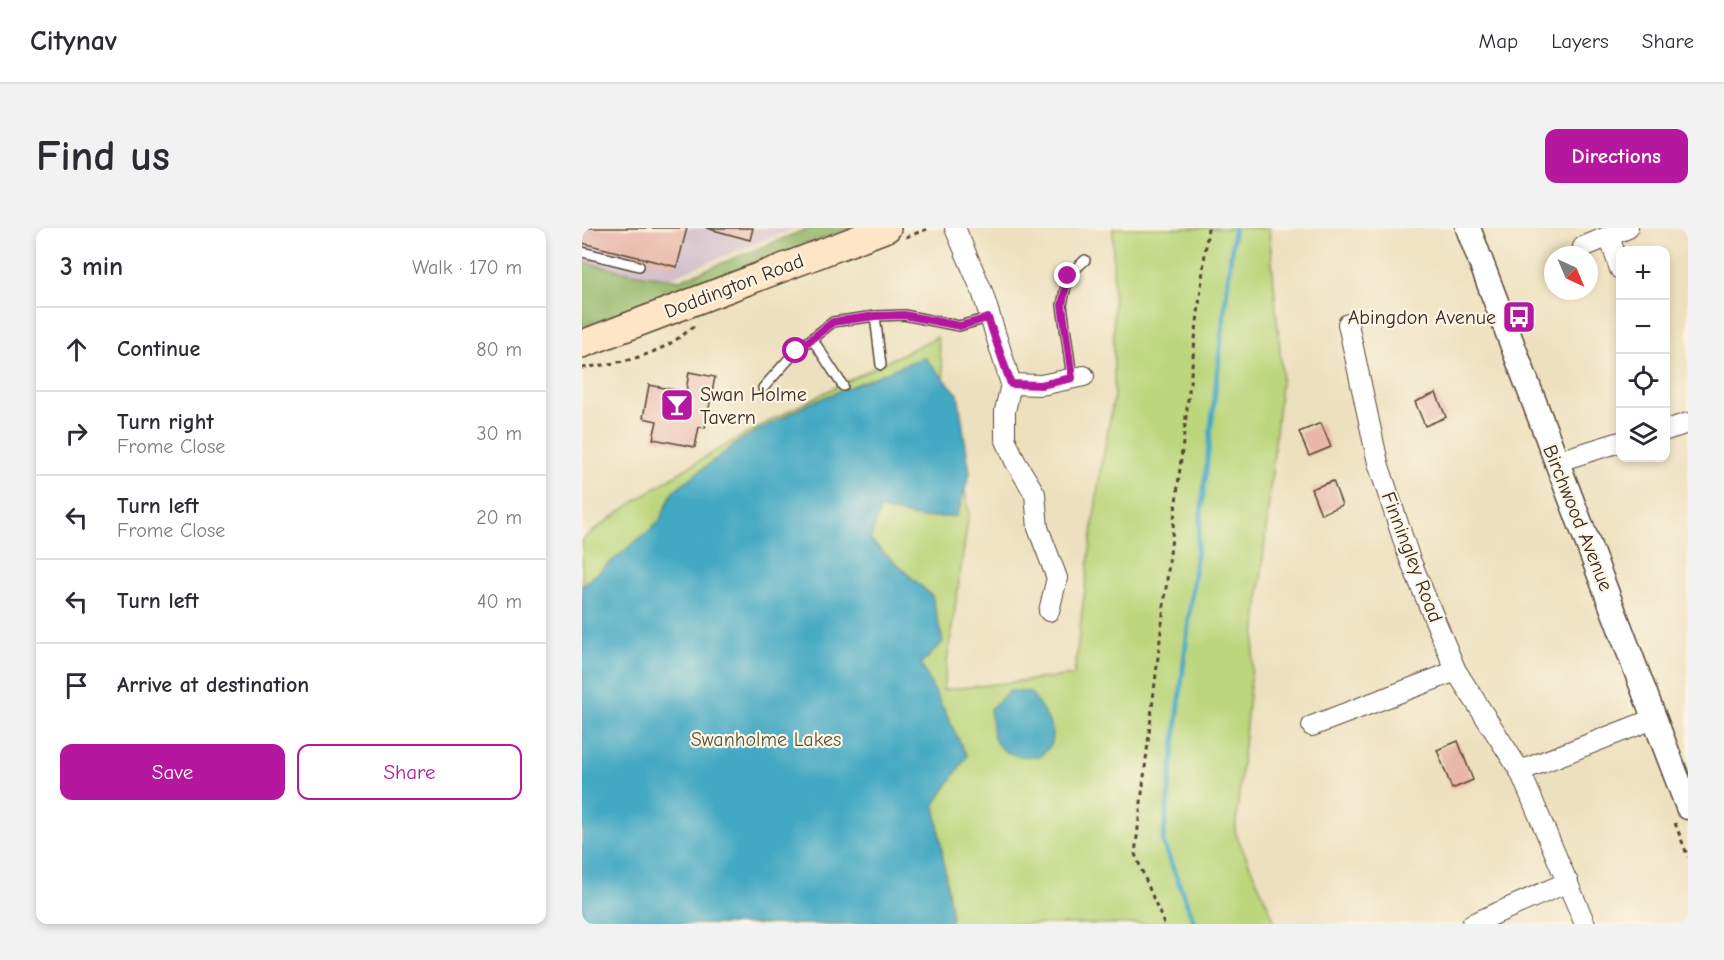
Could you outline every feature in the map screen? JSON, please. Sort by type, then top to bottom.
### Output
[{"type":"main road","name":"Doddington Road","points":[[582,344],[887,228]]},
{"type":"street","points":[[955,228],[982,291],[988,318],[1011,384],[1005,411],[1005,438],[1015,461],[1035,494],[1038,528],[1057,578],[1049,611]]},
{"type":"street","name":"Birchwood Avenue","points":[[1468,228],[1688,807]]},
{"type":"street","points":[[1585,246],[1628,228]]},
{"type":"street","points":[[1609,236],[1616,257]]},
{"type":"street","name":"Finningley Road","points":[[1348,324],[1378,463],[1409,557],[1456,671],[1520,771],[1585,924]]},
{"type":"street","points":[[1011,384],[1041,385],[1078,377]]},
{"type":"street","points":[[1670,428],[1688,423]]},
{"type":"street","points":[[1555,462],[1616,443]]},
{"type":"street","points":[[1312,726],[1456,671]]},
{"type":"street","points":[[1520,771],[1656,718]]},
{"type":"street","points":[[1472,924],[1568,882]]},
{"type":"lane","points":[[582,252],[639,266]]},
{"type":"lane","points":[[1078,377],[1062,305],[1068,276],[1085,260]]},
{"type":"lane","points":[[763,387],[796,351],[813,340],[833,322],[875,316],[904,315],[960,326],[988,318]]},
{"type":"lane","points":[[875,316],[881,365]]},
{"type":"lane","points":[[813,340],[843,386]]},
{"type":"path","points":[[1164,924],[1135,854],[1208,228]]},
{"type":"shaded area","points":[[582,228],[794,228],[582,313]]},
{"type":"green space","points":[[809,228],[851,228],[582,327],[582,262],[637,274],[680,280]]},
{"type":"green space","name":"Swanholme Lakes","points":[[1113,228],[1269,228],[1282,374],[1235,832],[1276,924],[582,924],[582,540],[665,481],[799,405],[937,337],[969,513],[943,690],[1074,675],[1099,479],[1114,397]]},
{"type":"water","points":[[924,357],[958,394],[970,473],[957,516],[922,518],[880,509],[870,540],[932,596],[943,642],[921,664],[967,756],[935,804],[952,918],[948,924],[585,924],[582,917],[582,586],[659,522],[673,491],[744,438],[810,403]]},
{"type":"water","points":[[1010,691],[1030,692],[1050,725],[1052,739],[1050,746],[1039,757],[1013,755],[1002,749],[994,738],[990,709]]},
{"type":"building","points":[[582,228],[687,228],[677,267],[582,243]]},
{"type":"building","points":[[706,228],[753,228],[750,240]]},
{"type":"building","name":"Swan Holme Tavern","points":[[689,372],[715,377],[705,428],[699,427],[695,447],[653,439],[657,421],[643,418],[649,385],[686,392]]},
{"type":"building","points":[[1436,393],[1446,417],[1425,426],[1415,402]]},
{"type":"building","points":[[1321,423],[1331,447],[1309,456],[1299,432]]},
{"type":"building","points":[[1333,481],[1342,505],[1321,514],[1311,489]]},
{"type":"building","points":[[1458,741],[1473,780],[1452,789],[1437,750]]},
{"type":"waterway","points":[[1195,924],[1163,843],[1234,228]]},
{"type":"place","name":"Abingdon Avenue","points":[[1519,317]]},
{"type":"place","name":"Swan Holme Tavern","points":[[677,405]]},
{"type":"route","points":[[796,351],[813,340],[833,322],[875,316],[904,315],[960,326],[988,318],[1011,384],[1041,385],[1072,378],[1062,305],[1068,276]]}]
